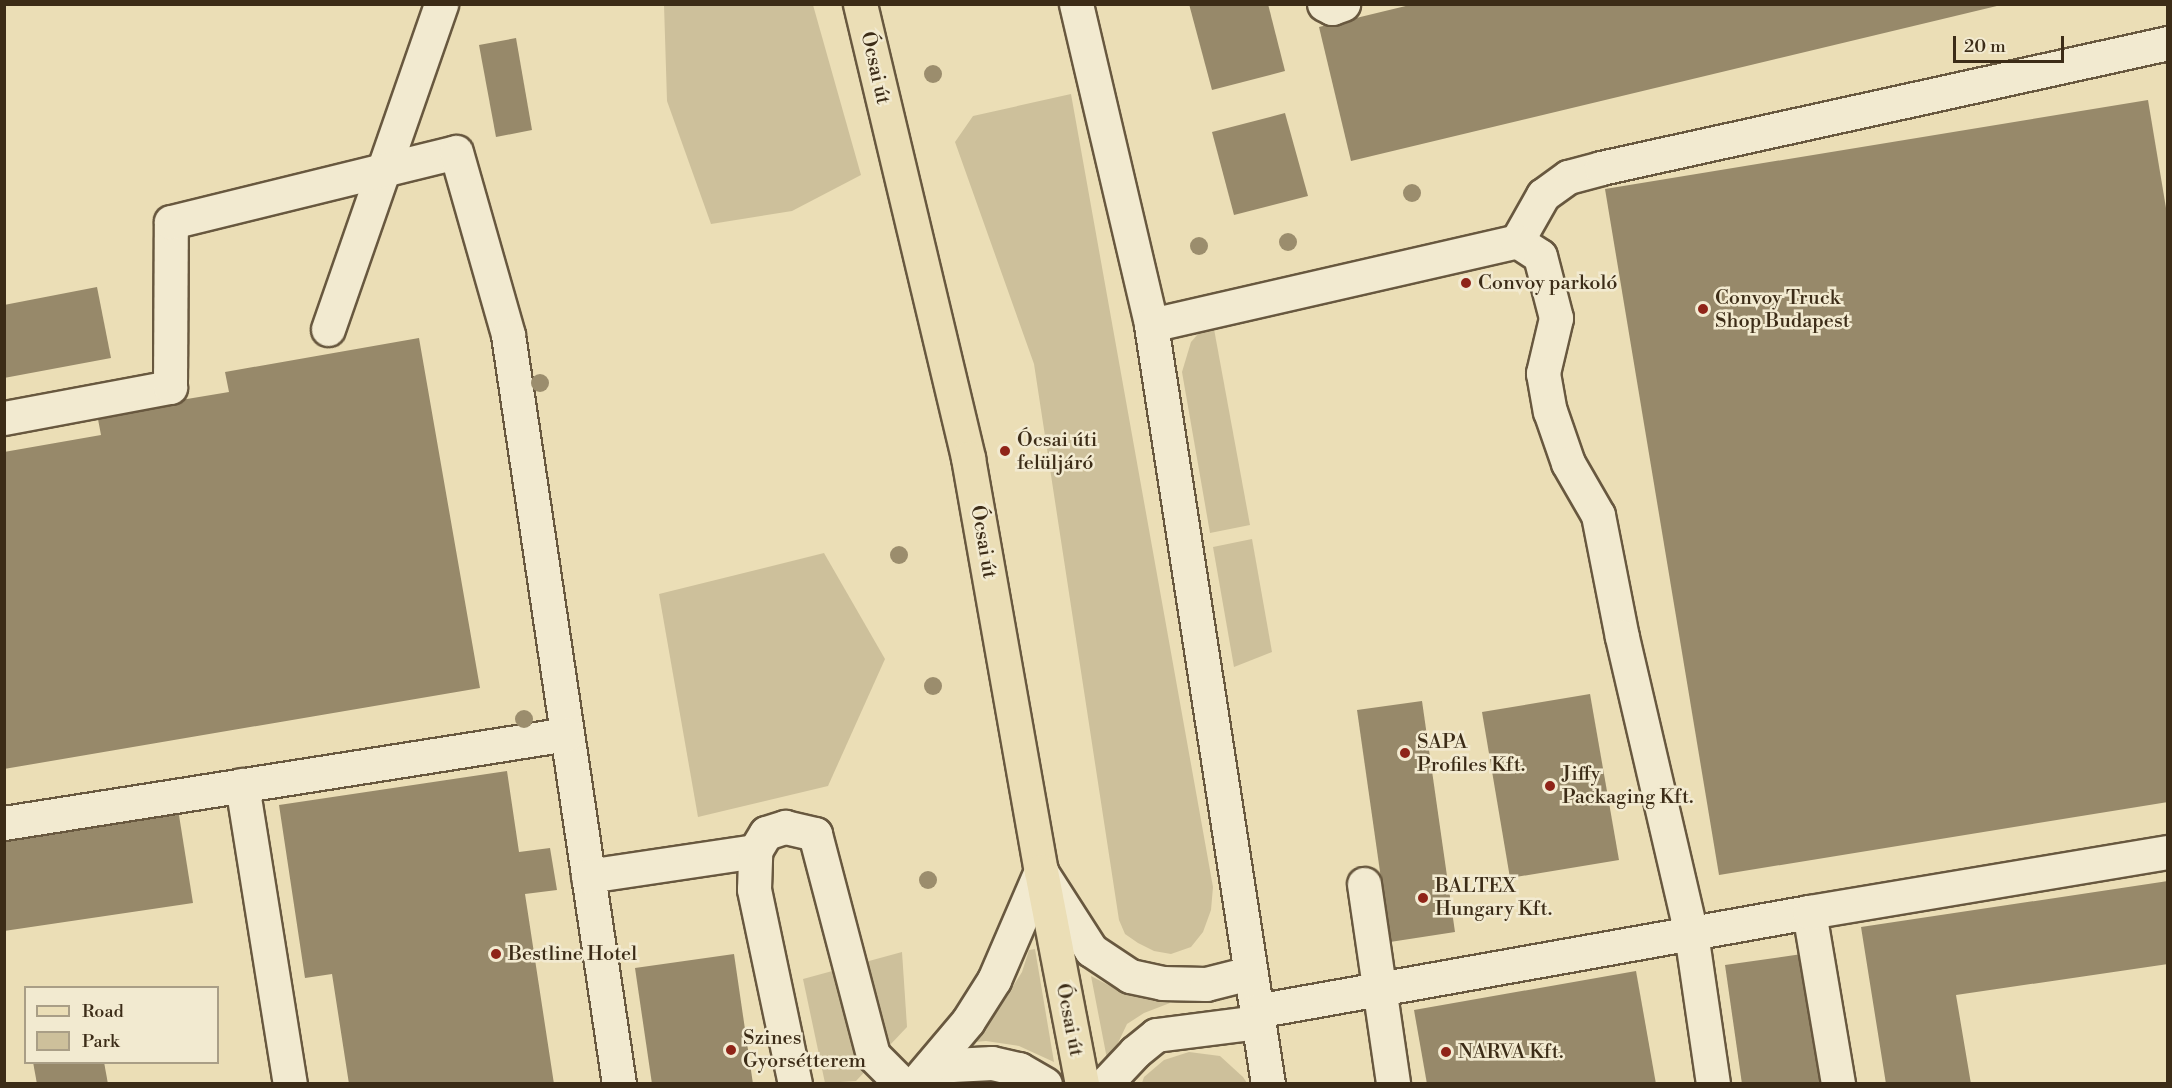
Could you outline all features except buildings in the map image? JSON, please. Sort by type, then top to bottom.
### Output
[{"type":"main road","name":"Ócsai út","points":[[860,4],[968,458],[1041,871],[1082,1083]]},
{"type":"lane","points":[[328,329],[441,4]]},
{"type":"lane","points":[[1076,4],[1151,325],[1268,1083]]},
{"type":"lane","points":[[1324,4],[1332,8],[1343,4]]},
{"type":"lane","points":[[1517,241],[1543,195],[1568,177],[1600,168],[2167,44]]},
{"type":"lane","points":[[4,418],[170,387],[171,222],[456,152],[508,335],[619,1083]]},
{"type":"lane","points":[[1151,325],[1517,241],[1540,256],[1556,318],[1543,373],[1550,411],[1568,463],[1598,515],[1622,637],[1691,933],[1713,1083]]},
{"type":"lane","points":[[4,823],[567,734]]},
{"type":"lane","points":[[242,785],[290,1083]]},
{"type":"lane","points":[[795,1083],[754,889],[756,851],[766,833],[785,827],[814,834],[873,1055],[902,1083]]},
{"type":"lane","points":[[588,876],[756,851]]},
{"type":"lane","points":[[1106,1083],[1135,1052],[1156,1035],[1257,1016],[1377,988],[2168,852]]},
{"type":"lane","points":[[1041,871],[1091,950],[1130,975],[1162,983],[1206,984],[1250,973]]},
{"type":"lane","points":[[924,1075],[968,1021],[994,980],[1041,871]]},
{"type":"lane","points":[[1364,884],[1377,988],[1393,1083]]},
{"type":"lane","points":[[1809,912],[1838,1083]]},
{"type":"lane","points":[[924,1075],[992,1063],[1019,1069],[1045,1083]]},
{"type":"green space","points":[[664,5],[813,5],[861,175],[792,211],[711,224],[667,101]]},
{"type":"green space","points":[[1071,94],[1213,887],[1211,910],[1203,932],[1191,947],[1171,954],[1154,951],[1138,943],[1125,934],[1119,920],[1034,364],[955,142],[973,116]]},
{"type":"green space","points":[[1214,329],[1250,525],[1210,533],[1182,372],[1191,342],[1198,334]]},
{"type":"green space","points":[[1252,539],[1272,652],[1234,667],[1213,547]]},
{"type":"green space","points":[[824,553],[885,659],[828,786],[698,817],[659,594]]},
{"type":"green space","points":[[1035,949],[1054,1062],[1019,1046],[986,1041],[963,1043],[996,1013],[1022,972],[1029,950]]},
{"type":"green space","points":[[902,952],[907,1027],[856,1081],[825,1083],[803,979]]},
{"type":"green space","points":[[1091,976],[1114,988],[1137,996],[1167,999],[1170,1003],[1144,1013],[1127,1024],[1108,1064]]},
{"type":"green space","points":[[1189,1052],[1220,1056],[1247,1083],[1142,1083],[1144,1077],[1164,1060]]},
{"type":"place","name":"Convoy parkoló","points":[[1466,283]]},
{"type":"place","name":"Convoy Truck Shop Budapest","points":[[1703,309]]},
{"type":"place","name":"Ócsai úti felüljáró","points":[[1005,451]]},
{"type":"place","name":"SAPA Profiles Kft.","points":[[1405,753]]},
{"type":"place","name":"Jiffy Packaging Kft.","points":[[1550,786]]},
{"type":"place","name":"BALTEX Hungary Kft.","points":[[1423,898]]},
{"type":"place","name":"Bestline Hotel","points":[[496,954]]},
{"type":"place","name":"Szines Gyorsétterem","points":[[731,1050]]},
{"type":"place","name":"NARVA Kft.","points":[[1446,1052]]}]
